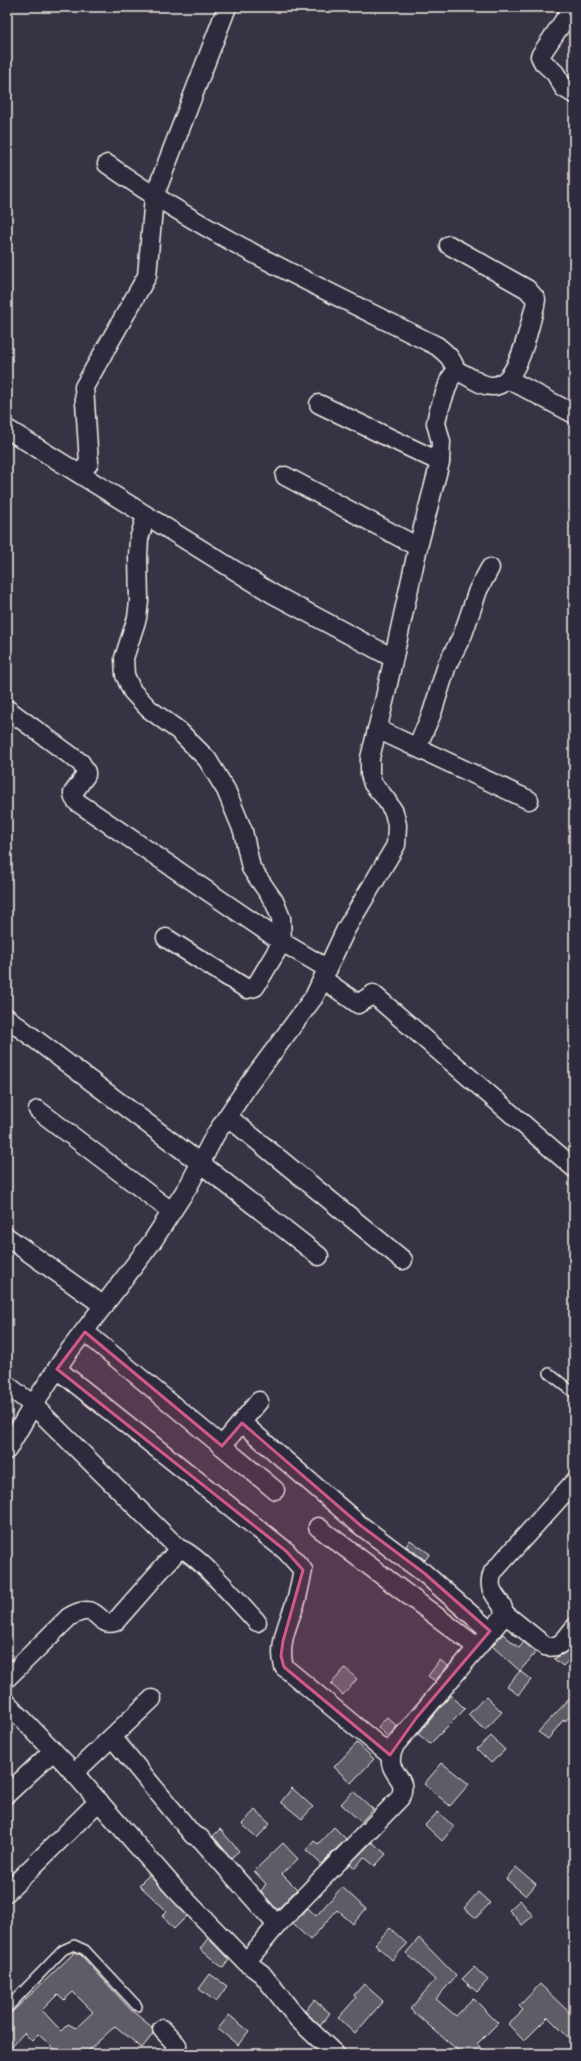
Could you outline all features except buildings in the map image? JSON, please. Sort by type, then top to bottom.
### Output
[{"type":"street","points":[[80,474],[89,463],[84,387],[147,276],[154,197],[227,7]]},
{"type":"street","points":[[573,7],[540,56],[543,62],[555,73],[564,88],[574,94]]},
{"type":"street","points":[[107,164],[154,197],[261,258],[437,346],[448,354],[454,363],[456,371]]},
{"type":"street","points":[[449,245],[527,289],[536,299],[519,361],[508,379],[502,384],[492,387],[456,371]]},
{"type":"street","points":[[7,1450],[33,1405],[57,1369],[152,1242],[200,1164],[215,1135],[314,997],[346,929],[396,844],[397,825],[394,812],[373,784],[370,774],[370,758],[418,547],[440,462],[441,442],[436,423],[438,413],[450,379],[456,371]]},
{"type":"street","points":[[508,379],[574,414]]},
{"type":"street","points":[[319,404],[440,462]]},
{"type":"street","points":[[7,429],[273,594],[393,658]]},
{"type":"street","points":[[285,476],[418,547]]},
{"type":"street","points":[[146,516],[139,539],[139,601],[137,618],[124,658],[125,675],[132,690],[144,704],[179,730],[207,759],[226,790],[243,831],[251,868],[257,879],[274,901],[280,918],[282,942],[258,984],[248,988],[166,938]]},
{"type":"street","points":[[417,747],[432,713],[447,665],[463,634],[475,596],[490,568]]},
{"type":"street","points":[[7,709],[81,763],[86,775],[73,793],[77,802],[282,942],[326,974],[358,1004],[373,994],[574,1168]]},
{"type":"street","points":[[377,729],[529,800]]},
{"type":"street","points":[[7,1018],[319,1256]]},
{"type":"street","points":[[38,1110],[171,1211]]},
{"type":"street","points":[[228,1117],[403,1260]]},
{"type":"street","points":[[7,1237],[104,1306]]},
{"type":"street","points":[[85,1332],[275,1490]]},
{"type":"street","points":[[57,1369],[286,1551],[303,1570],[283,1642],[281,1656],[284,1667],[390,1755]]},
{"type":"street","points":[[7,1385],[33,1405],[179,1549],[182,1549],[196,1558],[257,1622]]},
{"type":"street","points":[[222,1446],[259,1401]]},
{"type":"street","points":[[242,1422],[360,1525],[424,1574],[490,1631]]},
{"type":"street","points":[[574,1482],[493,1572],[490,1580],[490,1586],[503,1608],[504,1613],[545,1646],[552,1647],[562,1643],[574,1628]]},
{"type":"street","points":[[318,1527],[477,1647]]},
{"type":"street","points":[[7,1678],[69,1617],[80,1611],[90,1611],[106,1622],[115,1622],[179,1549]]},
{"type":"street","points":[[246,1962],[277,1925],[400,1798],[403,1791],[402,1782],[391,1767],[390,1755],[395,1745],[504,1613]]},
{"type":"street","points":[[74,1773],[152,1699]]},
{"type":"street","points":[[7,1703],[74,1773],[176,1890],[246,1962],[262,1974],[298,2020],[335,2054]]},
{"type":"street","points":[[112,1737],[193,1835],[200,1838],[277,1925]]},
{"type":"street","points":[[7,1794],[53,1751]]},
{"type":"street","points":[[7,1892],[99,1801]]},
{"type":"street","points":[[162,2029],[178,2045],[173,2054]]},
{"type":"lane","points":[[550,1373],[574,1393]]},
{"type":"lane","points":[[7,2008],[63,1950],[74,1945],[85,1950],[137,2006]]},
{"type":"highlighted area","points":[[85,1332],[222,1446],[242,1423],[360,1525],[424,1573],[490,1631],[417,1717],[390,1755],[284,1667],[281,1656],[283,1641],[303,1570],[286,1551],[57,1369]]}]
